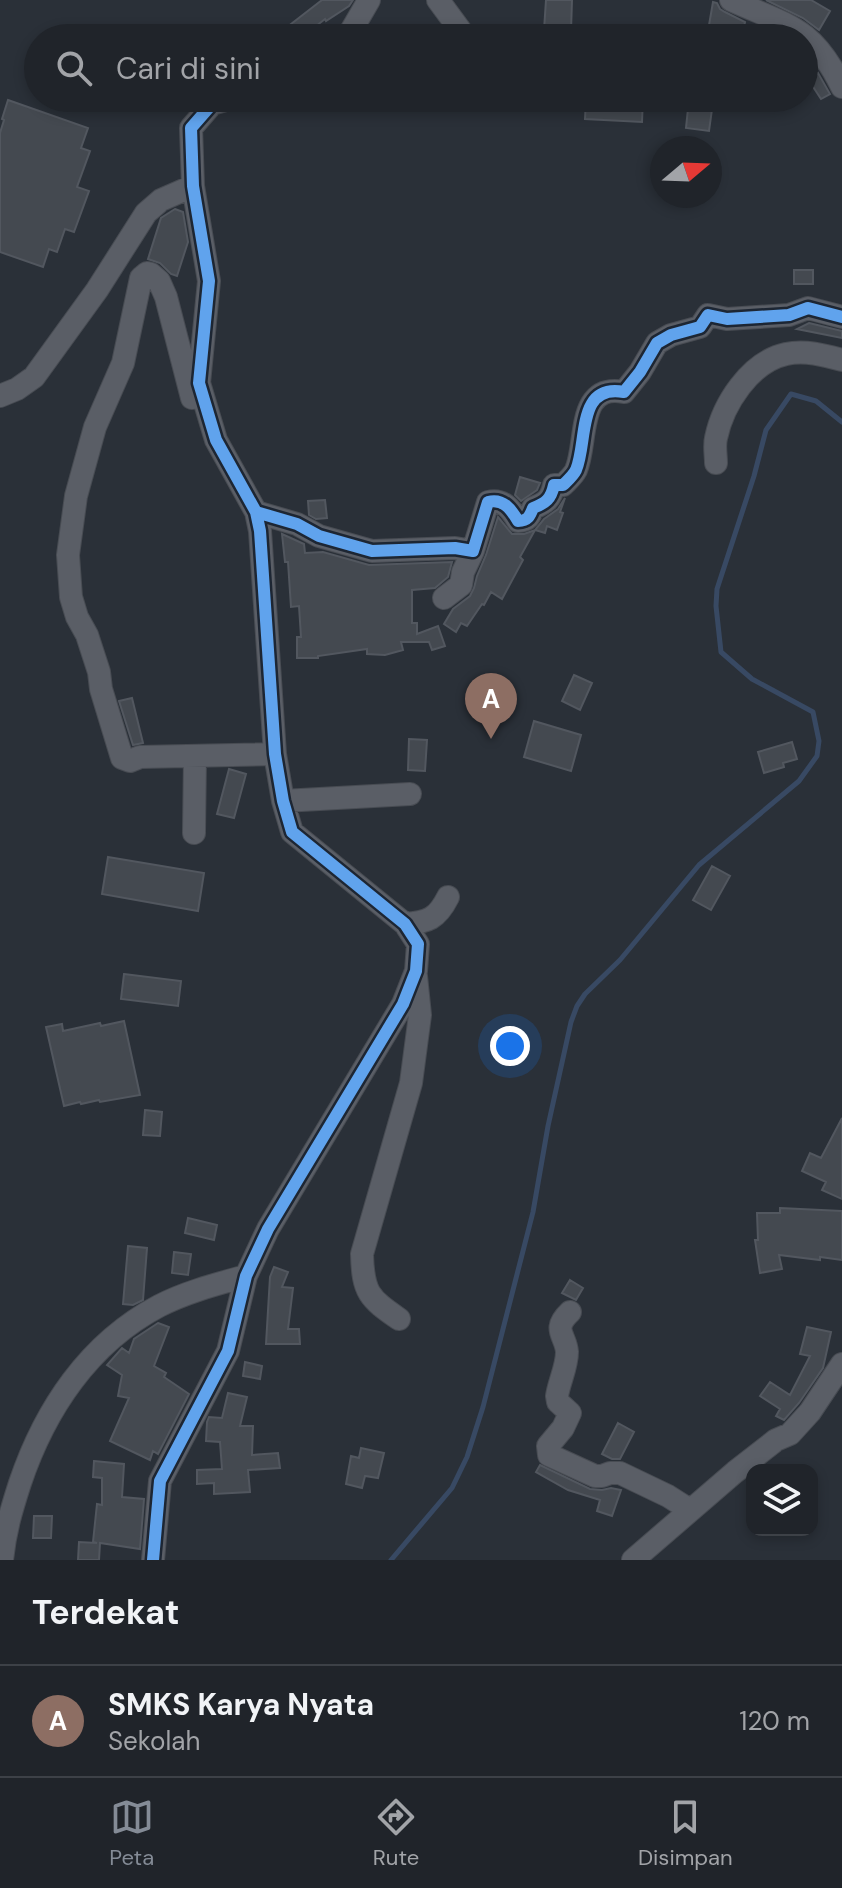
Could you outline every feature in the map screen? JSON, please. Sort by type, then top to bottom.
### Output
[{"type":"street","points":[[355,24],[369,0]]},
{"type":"street","points":[[438,0],[456,24]]},
{"type":"street","points":[[731,0],[786,24]]},
{"type":"street","points":[[818,49],[842,87]]},
{"type":"street","points":[[205,112],[191,128],[193,186],[209,281],[199,383],[216,440],[256,512],[260,531],[275,754],[283,801],[292,832],[405,924],[418,944],[416,971],[420,1015],[411,1083],[362,1254],[367,1292],[399,1319]]},
{"type":"street","points":[[0,396],[34,377],[97,290],[146,213],[161,200],[193,186]]},
{"type":"street","points":[[216,440],[208,434],[194,406],[163,288],[151,274],[143,274],[123,363],[95,427],[76,496],[69,535],[68,579],[77,617],[87,635],[99,672],[101,689],[122,758],[130,761],[140,757],[275,754]]},
{"type":"street","points":[[444,598],[461,585],[488,502],[492,500],[508,505],[518,521],[526,520],[533,508],[546,503],[552,496],[554,485],[563,485],[575,473],[584,423],[593,402],[603,393],[613,390],[624,392],[657,343],[671,335],[700,327],[708,315],[727,319],[768,317],[789,315],[808,308],[842,317]]},
{"type":"street","points":[[716,463],[715,440],[720,424],[739,384],[758,367],[785,354],[815,353],[842,360]]},
{"type":"street","points":[[256,512],[297,524],[319,536],[372,551],[455,548],[473,551]]},
{"type":"street","points":[[194,833],[195,756]]},
{"type":"street","points":[[283,801],[410,794]]},
{"type":"street","points":[[405,924],[432,918],[448,897]]},
{"type":"street","points":[[153,1560],[160,1481],[228,1351],[246,1276],[268,1229],[403,1004],[416,971]]},
{"type":"street","points":[[2,1560],[2,1531],[30,1454],[66,1389],[99,1350],[135,1320],[162,1304],[246,1276]]},
{"type":"street","points":[[570,1312],[561,1324],[560,1337],[567,1352],[557,1396],[558,1402],[570,1413],[563,1428],[548,1446],[549,1455],[595,1476],[620,1473],[690,1510]]},
{"type":"street","points":[[633,1560],[760,1452],[790,1434],[810,1412],[842,1364]]},
{"type":"building","points":[[322,0],[353,0],[349,6],[319,24],[291,24]]},
{"type":"building","points":[[546,0],[572,0],[571,24],[544,24]]},
{"type":"building","points":[[766,0],[811,0],[830,11],[819,30],[818,24],[811,24]]},
{"type":"building","points":[[713,2],[745,22],[745,24],[709,24]]},
{"type":"building","points":[[818,73],[830,94],[821,99],[818,94]]},
{"type":"building","points":[[8,100],[24,106],[24,112],[42,112],[88,128],[81,148],[90,151],[77,187],[89,191],[74,232],[65,229],[57,252],[49,249],[43,267],[0,252],[2,119]]},
{"type":"building","points":[[585,112],[642,112],[642,122],[585,119]]},
{"type":"building","points":[[688,112],[712,112],[709,131],[686,128]]},
{"type":"building","points":[[175,209],[183,212],[188,242],[177,276],[160,263],[148,259],[161,218]]},
{"type":"building","points":[[794,270],[813,270],[813,284],[794,284]]},
{"type":"building","points":[[809,323],[842,331],[842,338],[797,329]]},
{"type":"building","points":[[520,477],[540,483],[537,490],[521,501],[515,495]]},
{"type":"building","points":[[565,498],[557,530],[547,526],[545,533],[535,530],[558,509]]},
{"type":"building","points":[[325,500],[327,518],[316,519],[309,515],[308,501]]},
{"type":"building","points":[[498,517],[512,534],[535,530],[502,599],[491,592],[467,626],[461,623],[456,632],[444,624],[453,609],[470,596]]},
{"type":"building","points":[[282,534],[304,544],[305,553],[323,552],[369,565],[452,562],[448,577],[435,588],[412,590],[412,623],[417,623],[417,634],[438,626],[445,646],[432,650],[429,642],[401,642],[403,650],[385,655],[367,654],[367,649],[318,658],[297,658],[297,637],[301,637],[299,606],[291,607],[288,562],[285,562]]},
{"type":"building","points":[[574,675],[592,683],[580,710],[562,701]]},
{"type":"building","points":[[132,698],[143,743],[133,745],[119,701]]},
{"type":"building","points":[[534,721],[581,735],[571,771],[524,757]]},
{"type":"building","points":[[409,739],[427,740],[425,771],[408,770]]},
{"type":"building","points":[[792,742],[797,759],[764,773],[758,752]]},
{"type":"building","points":[[229,769],[246,774],[234,818],[217,814]]},
{"type":"building","points":[[108,857],[204,873],[198,911],[102,894]]},
{"type":"building","points":[[712,866],[730,876],[711,910],[693,900]]},
{"type":"building","points":[[124,974],[181,981],[178,1006],[121,999]]},
{"type":"building","points":[[124,1021],[140,1095],[64,1106],[46,1027],[62,1024],[63,1031]]},
{"type":"building","points":[[145,1110],[162,1112],[160,1136],[143,1135]]},
{"type":"building","points":[[842,1118],[842,1199],[822,1190],[826,1182],[802,1171],[810,1153],[821,1158]]},
{"type":"building","points":[[780,1208],[842,1211],[842,1260],[779,1255],[782,1269],[760,1273],[755,1240],[758,1240],[757,1213],[780,1213]]},
{"type":"building","points":[[188,1218],[217,1225],[214,1240],[185,1233]]},
{"type":"building","points":[[128,1246],[147,1248],[143,1300],[133,1305],[123,1304]]},
{"type":"building","points":[[174,1252],[191,1254],[188,1275],[172,1273]]},
{"type":"building","points":[[274,1267],[288,1272],[282,1287],[293,1288],[288,1329],[299,1329],[300,1344],[266,1344],[270,1277]]},
{"type":"building","points":[[570,1280],[583,1288],[576,1300],[562,1293]]},
{"type":"building","points":[[158,1323],[169,1327],[154,1366],[189,1394],[158,1454],[153,1451],[150,1460],[110,1441],[129,1398],[118,1396],[122,1375],[107,1365],[122,1348],[129,1353],[134,1339]]},
{"type":"building","points":[[807,1327],[831,1332],[823,1368],[784,1420],[776,1416],[780,1409],[760,1396],[770,1382],[790,1395],[810,1356],[800,1354]]},
{"type":"building","points":[[245,1362],[262,1366],[260,1379],[243,1376]]},
{"type":"building","points":[[228,1393],[247,1397],[240,1426],[253,1426],[252,1455],[278,1453],[280,1468],[248,1470],[250,1492],[214,1494],[214,1483],[197,1484],[197,1470],[222,1469],[220,1442],[206,1441],[207,1422],[209,1417],[222,1418]]},
{"type":"building","points":[[618,1423],[634,1432],[620,1459],[612,1459],[602,1454]]},
{"type":"building","points":[[361,1448],[384,1453],[378,1478],[365,1476],[362,1488],[346,1484],[351,1456],[359,1458]]},
{"type":"building","points":[[94,1461],[124,1464],[122,1497],[144,1499],[140,1549],[100,1543],[99,1560],[78,1560],[79,1542],[97,1543],[93,1542],[97,1504],[102,1505],[102,1478],[93,1477]]},
{"type":"building","points":[[540,1465],[590,1489],[621,1490],[612,1516],[597,1511],[600,1500],[568,1490],[536,1472]]},
{"type":"building","points":[[34,1516],[52,1516],[51,1538],[33,1538]]},
{"type":"waterway","points":[[391,1560],[452,1488],[467,1457],[483,1407],[533,1212],[548,1126],[577,1006],[620,960],[699,865],[799,781],[817,756],[819,741],[813,712],[752,679],[721,652],[717,589],[766,430],[791,394],[816,401],[842,422]]},
{"type":"cycle path","points":[[153,1560],[160,1481],[228,1351],[246,1276],[268,1229],[403,1004],[416,971],[418,944],[405,924],[292,832],[283,801],[275,754],[260,531],[256,512],[216,440],[199,383],[209,281],[193,186],[191,128],[205,112]]},
{"type":"cycle path","points":[[256,512],[297,524],[319,536],[372,551],[455,548],[473,551],[488,502],[502,503],[518,521],[524,520],[533,508],[547,500],[554,485],[563,485],[572,476],[580,458],[586,417],[591,405],[598,396],[624,392],[657,343],[671,335],[700,327],[708,315],[727,319],[789,315],[808,308],[842,317]]},
{"type":"place","name":"SMKS Karya Nyata","points":[[491,739]]}]
